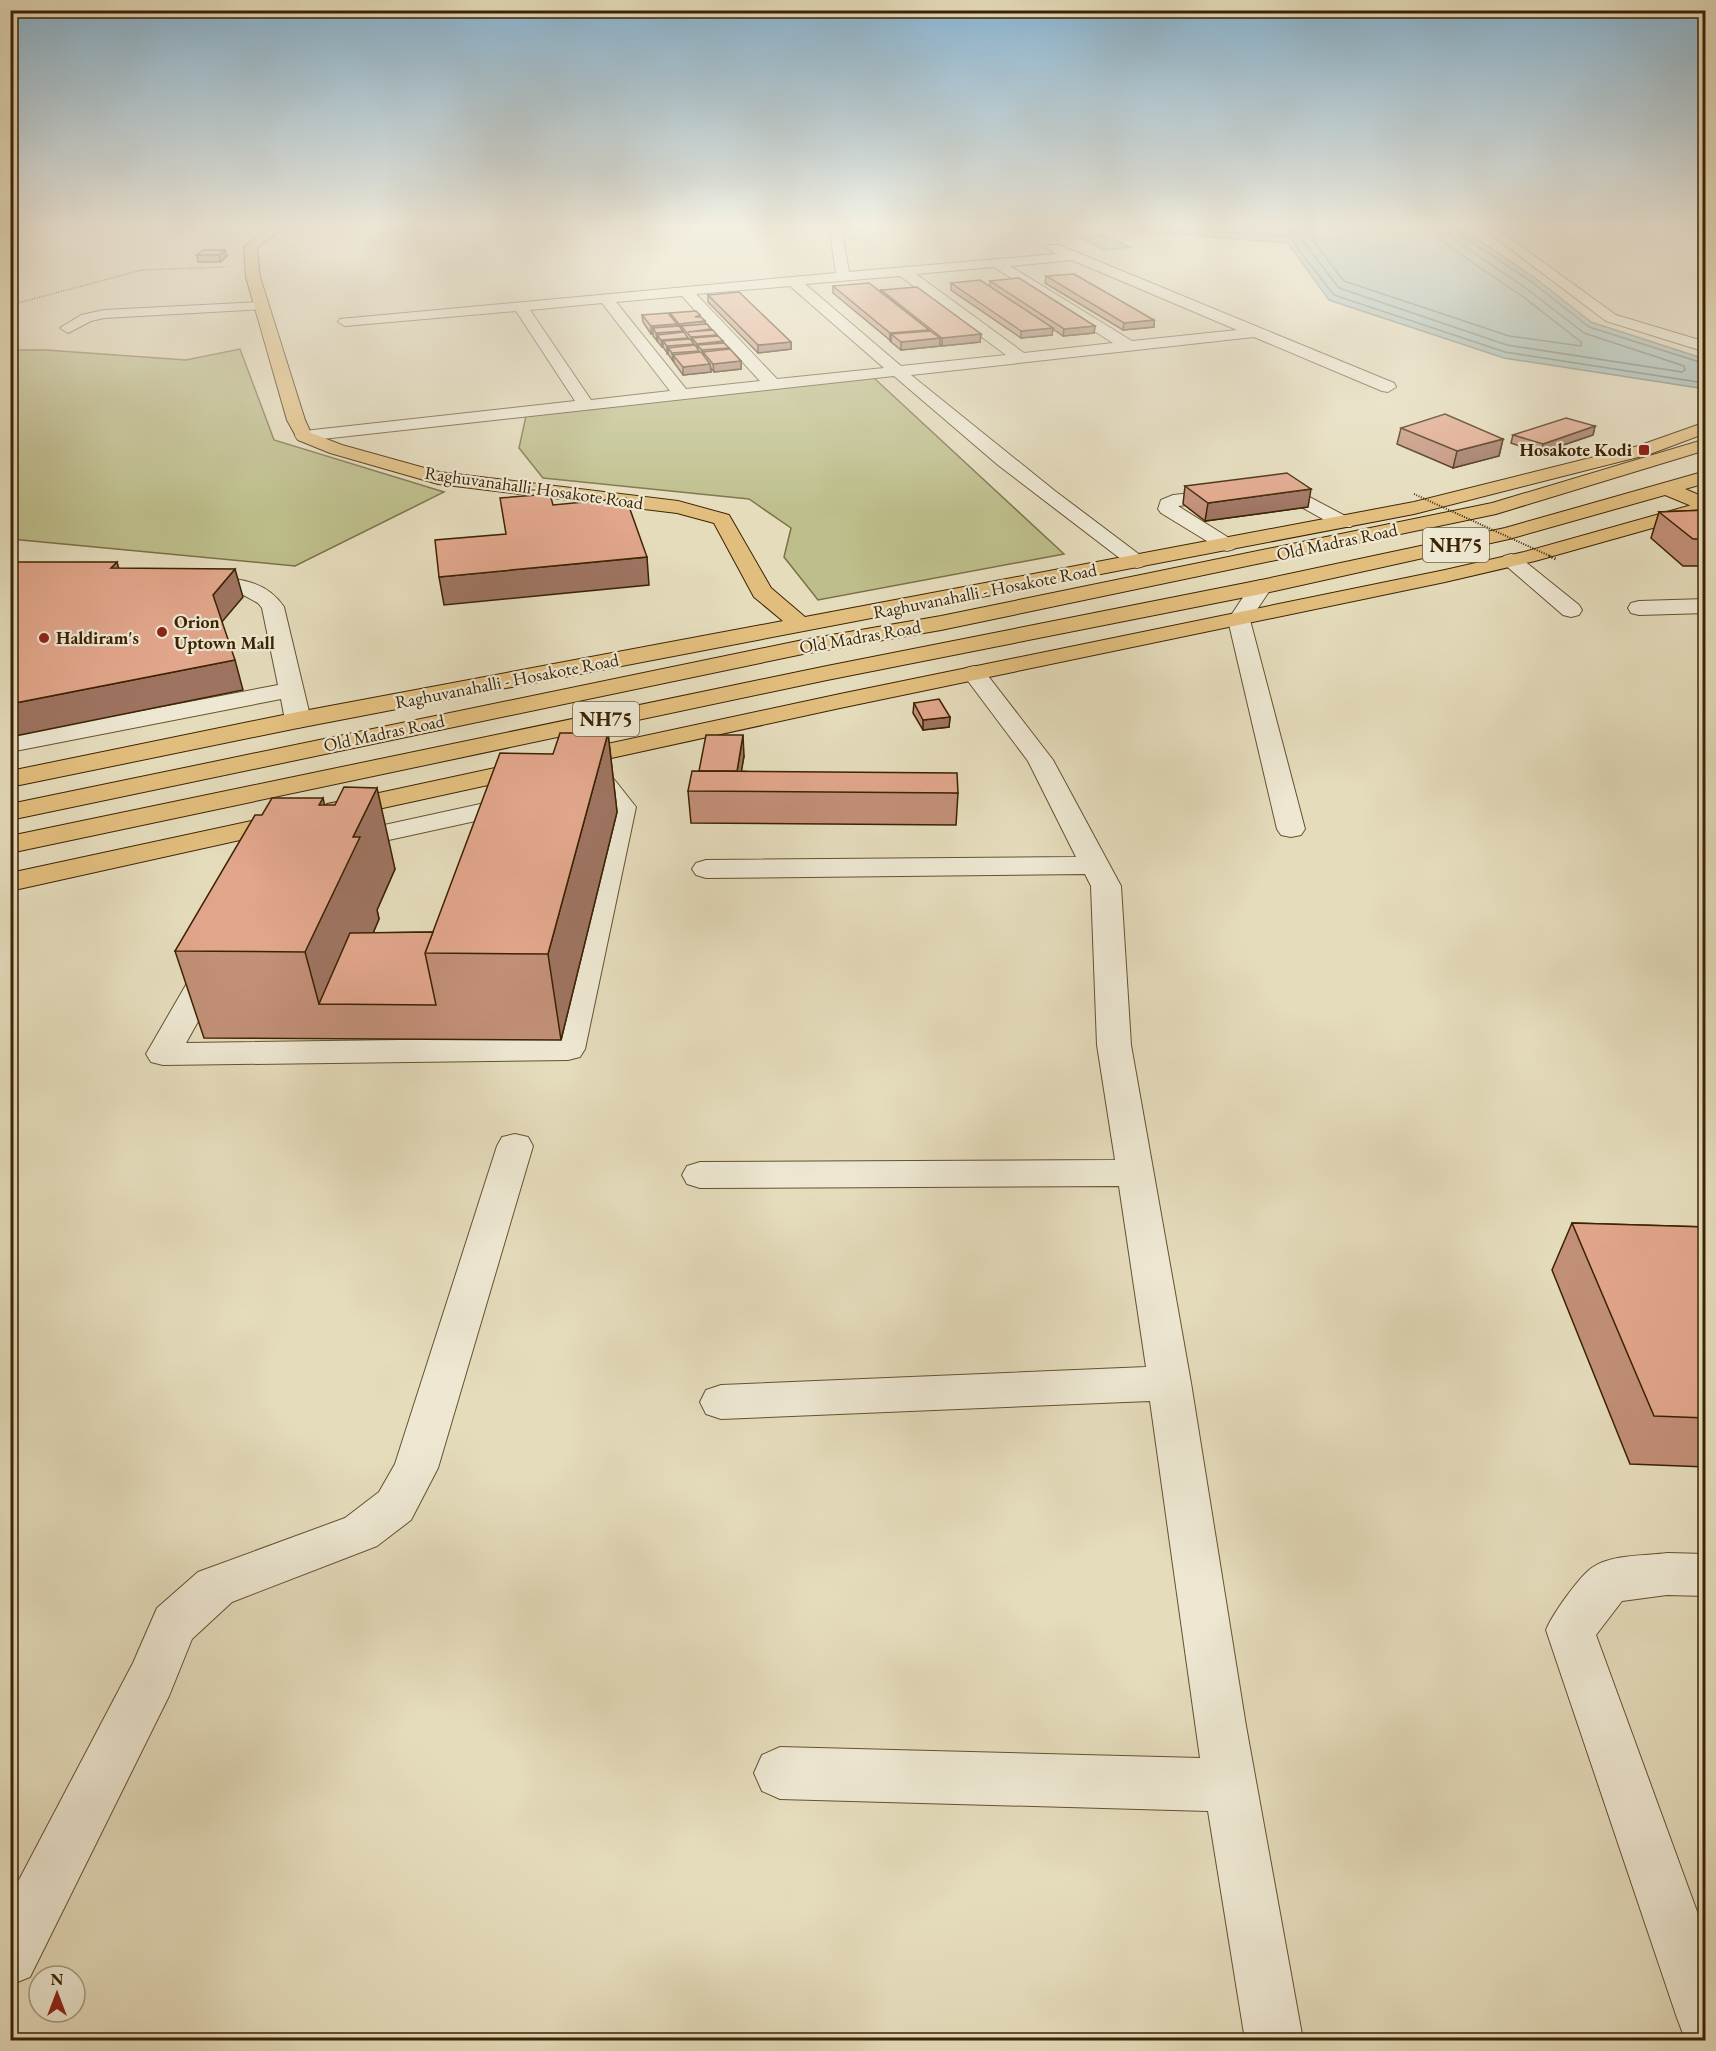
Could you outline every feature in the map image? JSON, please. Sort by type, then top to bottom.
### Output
[{"type":"main road","points":[[267,322],[296,420],[304,436]]},
{"type":"main road","name":"Raghuvanahalli - Hosakote Road","points":[[10,779],[298,720],[1344,523],[1472,495],[1644,450],[1706,427]]},
{"type":"main road","name":"Raghuvanahalli-Hosakote Road","points":[[304,436],[336,449],[438,478],[678,507],[722,519],[762,592],[802,626]]},
{"type":"main road","name":"Old Madras Road","points":[[10,812],[803,647],[1188,574],[1497,508],[1706,444]]},
{"type":"main road","name":"Old Madras Road","points":[[10,845],[815,675],[1203,600],[1509,533],[1706,477]]},
{"type":"main road","points":[[1667,488],[1706,506]]},
{"type":"main road","points":[[1472,495],[1497,508]]},
{"type":"main road","points":[[10,882],[314,836],[582,756],[1239,620],[1511,560],[1706,506]]},
{"type":"street","points":[[68,328],[79,322]]},
{"type":"street","points":[[530,322],[586,405]]},
{"type":"street","points":[[624,322],[682,395]]},
{"type":"street","points":[[714,322],[773,385]]},
{"type":"street","points":[[833,322],[1072,535]]},
{"type":"street","points":[[971,322],[1021,358]]},
{"type":"street","points":[[1090,322],[1129,346]]},
{"type":"street","points":[[1231,322],[1388,387]]},
{"type":"street","points":[[1623,322],[1706,347]]},
{"type":"street","points":[[304,436],[1256,332]]},
{"type":"street","points":[[890,372],[1137,562]]},
{"type":"street","points":[[1227,545],[1168,509],[1167,504],[1283,489],[1344,523]]},
{"type":"street","points":[[1090,551],[1110,567]]},
{"type":"street","points":[[1511,560],[1571,610]]},
{"type":"street","points":[[178,582],[248,587],[265,595],[273,607],[298,720]]},
{"type":"street","points":[[1261,587],[1239,620],[1291,829]]},
{"type":"street","points":[[1639,608],[1706,606]]},
{"type":"street","points":[[974,674],[1040,760],[1106,886],[1114,1044],[1170,1383],[1230,1785],[1274,2040]]},
{"type":"street","points":[[10,744],[291,690]]},
{"type":"street","points":[[227,941],[163,1054],[568,1049],[622,807],[594,787],[582,756]]},
{"type":"street","points":[[314,836],[548,797]]},
{"type":"street","points":[[706,869],[1095,865]]},
{"type":"street","points":[[10,1957],[151,1679],[174,1624],[215,1587],[361,1532],[395,1506],[416,1468],[515,1146]]},
{"type":"street","points":[[700,1175],[1136,1173]]},
{"type":"street","points":[[721,1402],[1170,1383]]},
{"type":"street","points":[[1706,1575],[1667,1574],[1609,1582],[1570,1630],[1706,2018]]},
{"type":"street","points":[[780,1773],[1230,1785]]},
{"type":"path","points":[[1414,494],[1556,559]]},
{"type":"green space","points":[[240,349],[274,440],[444,492],[295,566],[11,539],[11,350],[46,350],[186,360]]},
{"type":"green space","points":[[874,378],[1064,554],[818,600],[784,557],[791,528],[749,499],[543,478],[519,448],[526,416]]},
{"type":"water","points":[[1395,322],[1591,322],[1705,359],[1705,386],[1699,388],[1504,358]]},
{"type":"building","points":[[647,322],[675,322],[677,324],[651,326]]},
{"type":"building","points":[[677,322],[699,322],[679,324]]},
{"type":"building","points":[[735,322],[770,322],[791,342],[758,345]]},
{"type":"building","points":[[876,322],[918,322],[929,330],[890,333]]},
{"type":"building","points":[[921,322],[964,322],[981,334],[942,338]]},
{"type":"building","points":[[1007,322],[1043,322],[1053,328],[1021,331]]},
{"type":"building","points":[[1053,322],[1088,322],[1095,326],[1064,329]]},
{"type":"building","points":[[707,324],[711,329],[688,332],[713,330],[717,335],[691,337],[681,326]]},
{"type":"building","points":[[679,326],[683,331],[656,333],[653,328]]},
{"type":"building","points":[[930,331],[940,338],[901,342],[891,334]]},
{"type":"building","points":[[684,332],[688,338],[661,340],[657,335]]},
{"type":"building","points":[[718,336],[723,341],[697,344],[692,338]]},
{"type":"building","points":[[690,339],[694,344],[667,346],[663,341]]},
{"type":"building","points":[[724,343],[729,348],[702,350],[697,345]]},
{"type":"building","points":[[695,345],[699,351],[672,353],[668,348]]},
{"type":"building","points":[[730,349],[741,361],[713,364],[703,352]]},
{"type":"building","points":[[701,352],[710,364],[683,367],[673,355]]},
{"type":"building","points":[[1445,414],[1503,439],[1457,451],[1401,428]]},
{"type":"building","points":[[1566,418],[1595,426],[1543,444],[1513,435]]},
{"type":"building","points":[[1287,473],[1311,489],[1208,503],[1185,486]]},
{"type":"building","points":[[550,494],[553,505],[626,498],[647,557],[439,577],[435,540],[506,534],[500,498]]},
{"type":"building","points":[[1706,510],[1706,539],[1693,539],[1659,512]]},
{"type":"building","points":[[10,562],[117,562],[111,568],[235,569],[213,595],[235,660],[10,704]]},
{"type":"building","points":[[939,699],[950,717],[923,720],[914,703]]},
{"type":"building","points":[[560,733],[608,733],[548,954],[425,953],[500,753],[553,754]]},
{"type":"building","points":[[706,735],[743,735],[737,771],[699,771]]},
{"type":"building","points":[[692,771],[957,773],[958,793],[688,791]]},
{"type":"building","points":[[344,787],[377,788],[353,837],[360,837],[305,952],[175,951],[255,815],[262,815],[272,798],[323,798],[319,805],[335,805]]},
{"type":"building","points":[[433,932],[425,953],[436,1005],[319,1004],[350,933]]},
{"type":"building","points":[[1572,1223],[1706,1227],[1706,1418],[1654,1416]]},
{"type":"place","name":"Hosakote Kodi","points":[[1644,450]]},
{"type":"place","name":"Orion Uptown Mall","points":[[162,632]]},
{"type":"place","name":"Haldiram's","points":[[44,638]]}]
